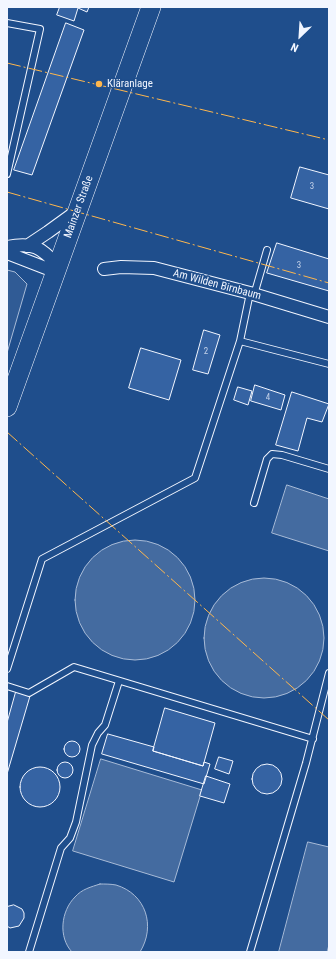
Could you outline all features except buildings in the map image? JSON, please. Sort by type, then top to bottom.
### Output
[{"type":"main road","name":"Mainzer Straße","points":[[7,407],[152,7]]},
{"type":"street","points":[[27,246],[79,210]]},
{"type":"street","points":[[7,248],[19,245],[42,250],[57,269]]},
{"type":"street","points":[[7,253],[57,269]]},
{"type":"street","name":"Am Wilden Birnbaum","points":[[104,269],[121,267],[154,268],[252,294],[329,317]]},
{"type":"lane","points":[[7,23],[40,29],[7,174]]},
{"type":"lane","points":[[7,669],[42,559],[196,478],[240,341],[252,294],[267,250]]},
{"type":"lane","points":[[240,341],[329,364]]},
{"type":"lane","points":[[254,503],[267,459],[272,454],[282,455],[329,469]]},
{"type":"lane","points":[[7,686],[29,693],[74,667],[313,739]]},
{"type":"lane","points":[[250,952],[313,739],[329,673]]},
{"type":"lane","points":[[29,952],[61,848],[70,838],[76,822],[92,745],[98,733],[105,725],[119,680]]},
{"type":"shaded area","points":[[7,270],[15,272],[27,284],[7,353]]},
{"type":"shaded area","points":[[287,485],[329,499],[329,551],[272,533]]},
{"type":"shaded area","points":[[135,540],[147,541],[158,545],[168,550],[177,558],[185,567],[190,577],[194,588],[194,612],[190,623],[185,633],[177,642],[168,650],[158,655],[147,659],[135,660],[123,659],[112,655],[102,650],[93,642],[85,633],[80,623],[76,612],[75,600],[76,588],[80,577],[85,567],[93,558],[102,550],[112,545],[123,541]]},
{"type":"shaded area","points":[[264,578],[276,579],[287,583],[297,588],[306,596],[314,605],[319,615],[323,626],[323,650],[319,661],[314,671],[306,680],[297,688],[287,693],[276,697],[264,698],[252,697],[241,693],[231,688],[222,680],[214,671],[209,661],[205,650],[204,638],[205,626],[209,615],[214,605],[222,596],[231,588],[241,583],[252,579]]},
{"type":"shaded area","points":[[101,759],[202,790],[174,882],[73,851]]},
{"type":"shaded area","points":[[308,842],[329,847],[329,945],[327,952],[279,952]]},
{"type":"shaded area","points":[[100,884],[116,885],[126,889],[141,903],[145,912],[147,932],[145,942],[140,952],[72,952],[68,946],[63,932],[63,924],[64,917],[70,903],[81,892]]},
{"type":"power","points":[[7,63],[329,140]]},
{"type":"power","points":[[7,192],[329,283]]},
{"type":"power","points":[[7,432],[329,720]]},
{"type":"place","name":"Kläranlage","points":[[99,84]]}]
